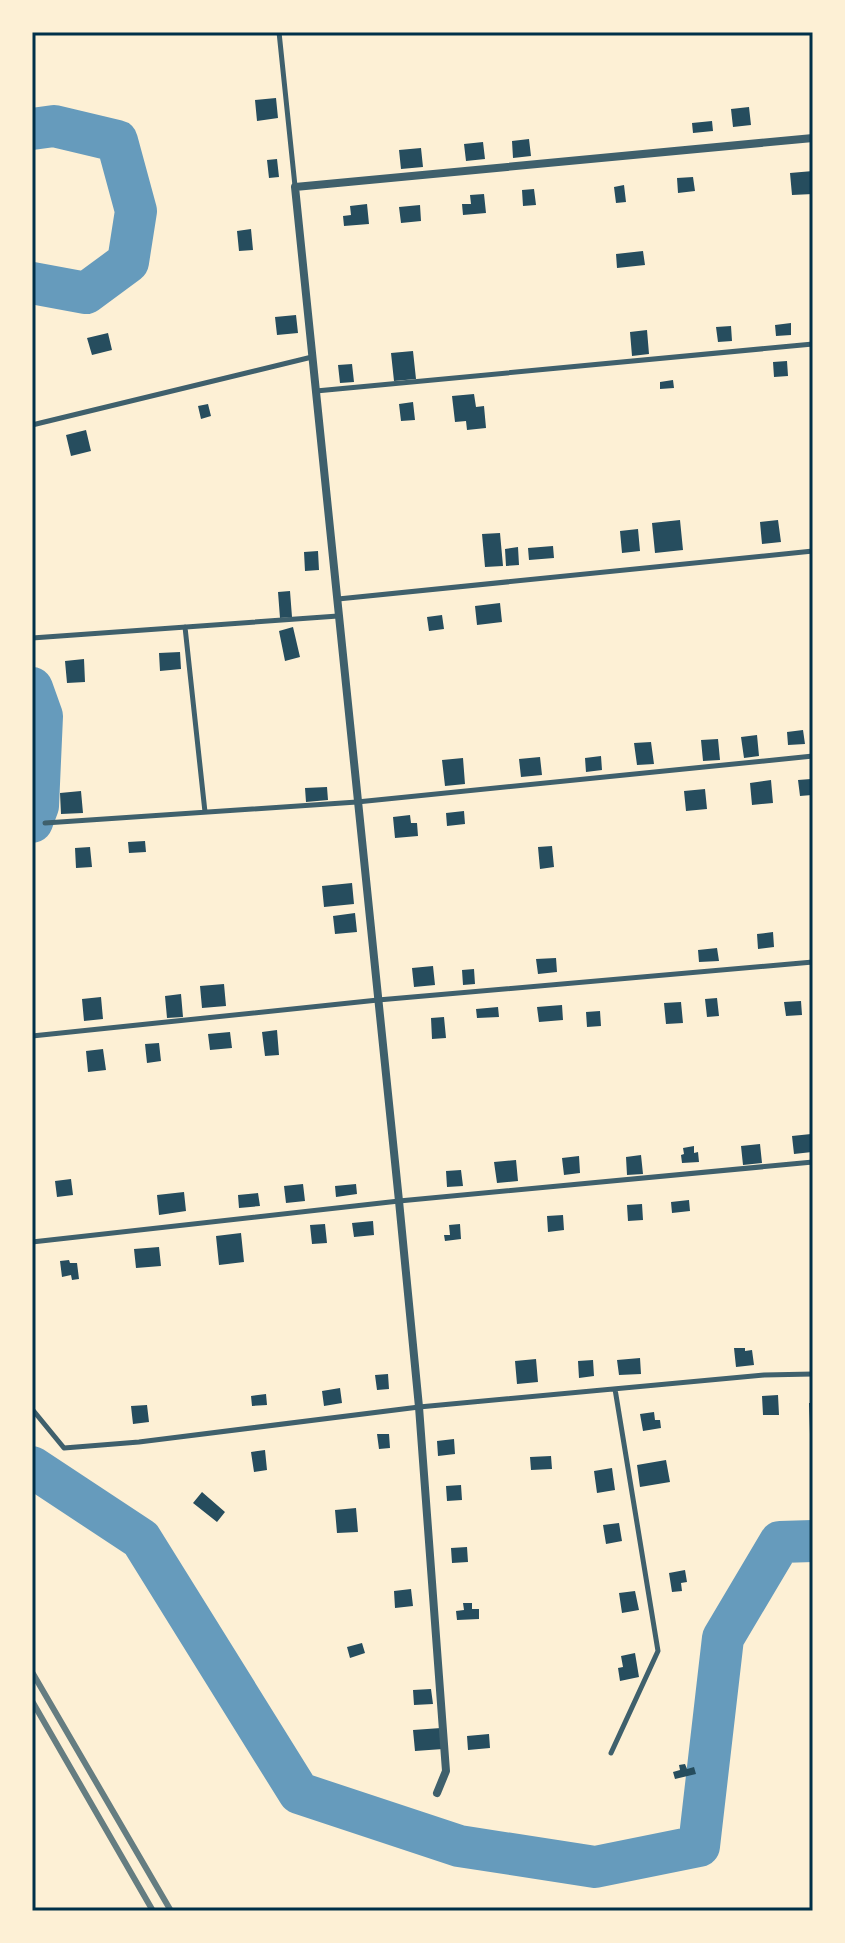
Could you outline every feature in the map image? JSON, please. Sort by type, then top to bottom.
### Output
[{"type":"street","points":[[437,1793],[446,1771],[419,1407],[295,187],[813,138]]},
{"type":"lane","points":[[279,32],[295,187]]},
{"type":"lane","points":[[315,391],[813,344]]},
{"type":"lane","points":[[32,425],[312,357]]},
{"type":"lane","points":[[337,599],[813,551]]},
{"type":"lane","points":[[32,638],[338,616]]},
{"type":"lane","points":[[185,627],[205,812]]},
{"type":"lane","points":[[45,823],[357,802],[813,756]]},
{"type":"lane","points":[[32,1036],[378,1000],[813,962]]},
{"type":"lane","points":[[32,1242],[399,1201],[813,1162]]},
{"type":"lane","points":[[32,1409],[64,1448],[139,1442],[419,1407],[764,1375],[813,1374]]},
{"type":"lane","points":[[611,1753],[658,1651],[615,1389]]},
{"type":"building","points":[[276,98],[278,118],[257,121],[255,100]]},
{"type":"building","points":[[749,107],[751,125],[733,127],[731,109]]},
{"type":"building","points":[[712,121],[713,131],[693,133],[692,123]]},
{"type":"building","points":[[529,139],[531,156],[513,158],[512,141]]},
{"type":"building","points":[[483,142],[485,159],[466,161],[464,144]]},
{"type":"building","points":[[421,148],[423,167],[401,169],[399,150]]},
{"type":"building","points":[[277,159],[279,177],[269,178],[267,160]]},
{"type":"building","points":[[813,171],[813,194],[792,195],[790,173]]},
{"type":"building","points":[[693,177],[695,191],[678,193],[677,178]]},
{"type":"building","points":[[624,185],[626,202],[616,203],[614,187]]},
{"type":"building","points":[[534,189],[536,205],[523,206],[522,190]]},
{"type":"building","points":[[484,194],[486,213],[463,215],[462,204],[471,204],[470,195]]},
{"type":"building","points":[[367,204],[369,224],[344,226],[343,216],[351,215],[350,206]]},
{"type":"building","points":[[420,205],[421,221],[401,223],[399,207]]},
{"type":"building","points":[[251,229],[253,250],[239,251],[237,231]]},
{"type":"building","points":[[643,251],[645,265],[617,268],[616,254]]},
{"type":"building","points":[[296,315],[298,333],[277,335],[275,317]]},
{"type":"building","points":[[791,323],[791,335],[776,336],[775,325]]},
{"type":"building","points":[[731,326],[732,341],[718,342],[716,327]]},
{"type":"building","points":[[647,330],[649,354],[632,356],[630,332]]},
{"type":"building","points":[[108,333],[112,350],[92,355],[87,338]]},
{"type":"building","points":[[413,351],[416,379],[394,381],[391,353]]},
{"type":"building","points":[[787,361],[788,376],[774,377],[773,362]]},
{"type":"building","points":[[352,364],[354,382],[340,383],[338,365]]},
{"type":"building","points":[[673,380],[674,388],[660,389],[660,382]]},
{"type":"building","points":[[474,394],[476,407],[484,406],[486,428],[467,430],[466,421],[455,422],[452,396]]},
{"type":"building","points":[[413,402],[415,420],[401,421],[399,404]]},
{"type":"building","points":[[208,404],[211,416],[201,419],[198,406]]},
{"type":"building","points":[[86,430],[91,451],[71,456],[66,435]]},
{"type":"building","points":[[680,520],[683,550],[655,553],[652,523]]},
{"type":"building","points":[[778,520],[781,542],[762,544],[760,522]]},
{"type":"building","points":[[638,529],[640,551],[622,553],[620,531]]},
{"type":"building","points":[[500,533],[503,566],[485,567],[482,534]]},
{"type":"building","points":[[553,546],[554,558],[529,560],[528,548]]},
{"type":"building","points":[[518,547],[519,565],[506,566],[505,549]]},
{"type":"building","points":[[318,551],[319,570],[305,571],[304,552]]},
{"type":"building","points":[[290,591],[292,617],[280,618],[278,592]]},
{"type":"building","points":[[500,603],[502,622],[477,625],[475,606]]},
{"type":"building","points":[[442,615],[444,629],[429,631],[427,617]]},
{"type":"building","points":[[293,627],[300,657],[285,661],[279,631]]},
{"type":"building","points":[[180,652],[181,669],[160,671],[159,653]]},
{"type":"building","points":[[84,659],[85,682],[67,683],[65,661]]},
{"type":"building","points":[[803,730],[805,744],[788,745],[787,732]]},
{"type":"building","points":[[757,735],[759,756],[744,758],[741,737]]},
{"type":"building","points":[[718,739],[720,760],[703,761],[701,740]]},
{"type":"building","points":[[651,742],[654,764],[637,765],[634,743]]},
{"type":"building","points":[[601,756],[602,770],[586,772],[585,758]]},
{"type":"building","points":[[540,757],[542,775],[521,777],[519,759]]},
{"type":"building","points":[[463,758],[465,784],[445,786],[442,760]]},
{"type":"building","points":[[811,779],[812,795],[800,796],[798,780]]},
{"type":"building","points":[[771,780],[773,803],[752,805],[750,783]]},
{"type":"building","points":[[327,787],[328,800],[306,802],[305,788]]},
{"type":"building","points":[[705,789],[707,809],[686,811],[684,791]]},
{"type":"building","points":[[81,791],[83,813],[61,814],[60,793]]},
{"type":"building","points":[[464,811],[465,824],[447,826],[446,813]]},
{"type":"building","points":[[410,815],[411,823],[417,823],[418,836],[395,838],[393,817]]},
{"type":"building","points":[[145,841],[146,852],[129,853],[128,842]]},
{"type":"building","points":[[552,846],[554,867],[540,869],[538,847]]},
{"type":"building","points":[[90,847],[92,867],[76,868],[75,848]]},
{"type":"building","points":[[352,883],[354,904],[324,907],[322,886]]},
{"type":"building","points":[[355,913],[357,932],[335,934],[333,916]]},
{"type":"building","points":[[773,932],[774,947],[758,949],[757,934]]},
{"type":"building","points":[[717,948],[719,961],[699,962],[698,950]]},
{"type":"building","points":[[556,958],[557,972],[538,974],[536,959]]},
{"type":"building","points":[[433,966],[435,985],[414,987],[412,968]]},
{"type":"building","points":[[474,969],[475,984],[463,985],[462,970]]},
{"type":"building","points":[[224,984],[226,1006],[202,1008],[200,986]]},
{"type":"building","points":[[181,994],[183,1017],[167,1018],[165,996]]},
{"type":"building","points":[[101,997],[103,1019],[84,1021],[82,999]]},
{"type":"building","points":[[717,998],[719,1016],[707,1017],[705,999]]},
{"type":"building","points":[[801,1001],[802,1015],[786,1016],[784,1002]]},
{"type":"building","points":[[681,1002],[683,1023],[666,1024],[664,1003]]},
{"type":"building","points":[[562,1005],[563,1020],[539,1022],[537,1007]]},
{"type":"building","points":[[498,1007],[499,1017],[477,1018],[476,1009]]},
{"type":"building","points":[[600,1011],[601,1026],[587,1027],[586,1012]]},
{"type":"building","points":[[444,1017],[446,1038],[432,1039],[431,1018]]},
{"type":"building","points":[[277,1030],[279,1055],[265,1056],[262,1032]]},
{"type":"building","points":[[230,1032],[232,1048],[210,1050],[208,1034]]},
{"type":"building","points":[[159,1043],[161,1061],[147,1063],[145,1044]]},
{"type":"building","points":[[103,1049],[106,1070],[88,1072],[86,1051]]},
{"type":"building","points":[[811,1134],[812,1152],[794,1154],[792,1136]]},
{"type":"building","points":[[760,1144],[762,1163],[743,1165],[741,1146]]},
{"type":"building","points":[[694,1146],[699,1162],[682,1163],[683,1148]]},
{"type":"building","points":[[641,1155],[643,1174],[627,1175],[626,1157]]},
{"type":"building","points":[[579,1156],[580,1173],[564,1175],[562,1158]]},
{"type":"building","points":[[516,1160],[518,1181],[497,1183],[494,1162]]},
{"type":"building","points":[[461,1170],[463,1186],[447,1187],[446,1171]]},
{"type":"building","points":[[71,1179],[73,1195],[57,1197],[55,1181]]},
{"type":"building","points":[[303,1184],[305,1201],[286,1203],[284,1186]]},
{"type":"building","points":[[356,1184],[357,1194],[336,1197],[335,1186]]},
{"type":"building","points":[[184,1192],[186,1211],[159,1215],[157,1195]]},
{"type":"building","points":[[258,1193],[260,1206],[239,1208],[238,1195]]},
{"type":"building","points":[[689,1200],[690,1211],[672,1213],[671,1202]]},
{"type":"building","points":[[642,1204],[643,1220],[628,1221],[627,1205]]},
{"type":"building","points":[[563,1215],[564,1230],[548,1232],[547,1216]]},
{"type":"building","points":[[373,1221],[374,1235],[354,1237],[352,1223]]},
{"type":"building","points":[[325,1224],[327,1243],[312,1244],[310,1225]]},
{"type":"building","points":[[460,1224],[461,1239],[445,1241],[444,1235],[450,1235],[449,1225]]},
{"type":"building","points":[[241,1233],[244,1262],[219,1265],[216,1236]]},
{"type":"building","points":[[159,1247],[161,1266],[136,1268],[134,1249]]},
{"type":"building","points":[[69,1260],[70,1263],[77,1263],[79,1279],[72,1280],[71,1275],[62,1277],[60,1261]]},
{"type":"building","points":[[734,1348],[752,1350],[754,1365],[736,1367]]},
{"type":"building","points":[[640,1358],[641,1374],[619,1375],[617,1360]]},
{"type":"building","points":[[536,1359],[538,1382],[517,1384],[515,1361]]},
{"type":"building","points":[[593,1360],[594,1376],[579,1378],[578,1361]]},
{"type":"building","points":[[388,1374],[389,1389],[377,1390],[375,1375]]},
{"type":"building","points":[[340,1388],[342,1403],[324,1406],[322,1391]]},
{"type":"building","points":[[266,1394],[267,1405],[252,1406],[251,1396]]},
{"type":"building","points":[[778,1395],[779,1415],[763,1415],[762,1396]]},
{"type":"building","points":[[809,1403],[813,1403],[813,1434],[810,1434]]},
{"type":"building","points":[[147,1405],[149,1422],[133,1424],[131,1406]]},
{"type":"building","points":[[654,1412],[661,1428],[643,1431],[640,1414]]},
{"type":"building","points":[[377,1434],[389,1434],[390,1448],[379,1449]]},
{"type":"building","points":[[454,1439],[455,1454],[438,1456],[437,1441]]},
{"type":"building","points":[[265,1450],[267,1470],[254,1472],[251,1452]]},
{"type":"building","points":[[551,1456],[552,1469],[531,1470],[530,1457]]},
{"type":"building","points":[[666,1460],[670,1482],[640,1487],[637,1465]]},
{"type":"building","points":[[612,1468],[615,1490],[597,1493],[594,1471]]},
{"type":"building","points":[[461,1485],[462,1500],[447,1501],[446,1486]]},
{"type":"building","points":[[202,1492],[225,1512],[217,1522],[193,1503]]},
{"type":"building","points":[[356,1508],[358,1532],[337,1533],[335,1510]]},
{"type":"building","points":[[619,1523],[622,1541],[606,1544],[603,1525]]},
{"type":"building","points":[[467,1547],[468,1562],[452,1563],[451,1548]]},
{"type":"building","points":[[685,1570],[687,1582],[681,1583],[682,1591],[672,1592],[669,1573]]},
{"type":"building","points":[[411,1589],[413,1606],[395,1608],[394,1591]]},
{"type":"building","points":[[635,1591],[639,1610],[622,1613],[619,1593]]},
{"type":"building","points":[[463,1603],[472,1603],[472,1609],[479,1609],[479,1619],[457,1620],[456,1611],[464,1610]]},
{"type":"building","points":[[362,1643],[365,1653],[350,1658],[347,1647]]},
{"type":"building","points":[[635,1653],[639,1677],[620,1681],[618,1668],[623,1667],[621,1656]]},
{"type":"building","points":[[431,1689],[433,1704],[414,1705],[413,1690]]},
{"type":"building","points":[[441,1728],[443,1749],[415,1751],[413,1730]]},
{"type":"building","points":[[489,1734],[490,1748],[468,1750],[467,1736]]},
{"type":"building","points":[[685,1764],[687,1769],[694,1767],[696,1774],[675,1779],[673,1772],[680,1770],[679,1765]]},
{"type":"waterway","points":[[32,129],[54,126],[117,141],[136,211],[128,262],[86,293],[32,283]]},
{"type":"waterway","points":[[32,688],[42,716],[38,806],[32,822]]},
{"type":"waterway","points":[[32,1467],[141,1539],[299,1793],[459,1846],[595,1867],[699,1846],[723,1638],[780,1542],[813,1541]]},
{"type":"railway","points":[[32,1672],[171,1911]]},
{"type":"railway","points":[[32,1701],[153,1911]]}]
